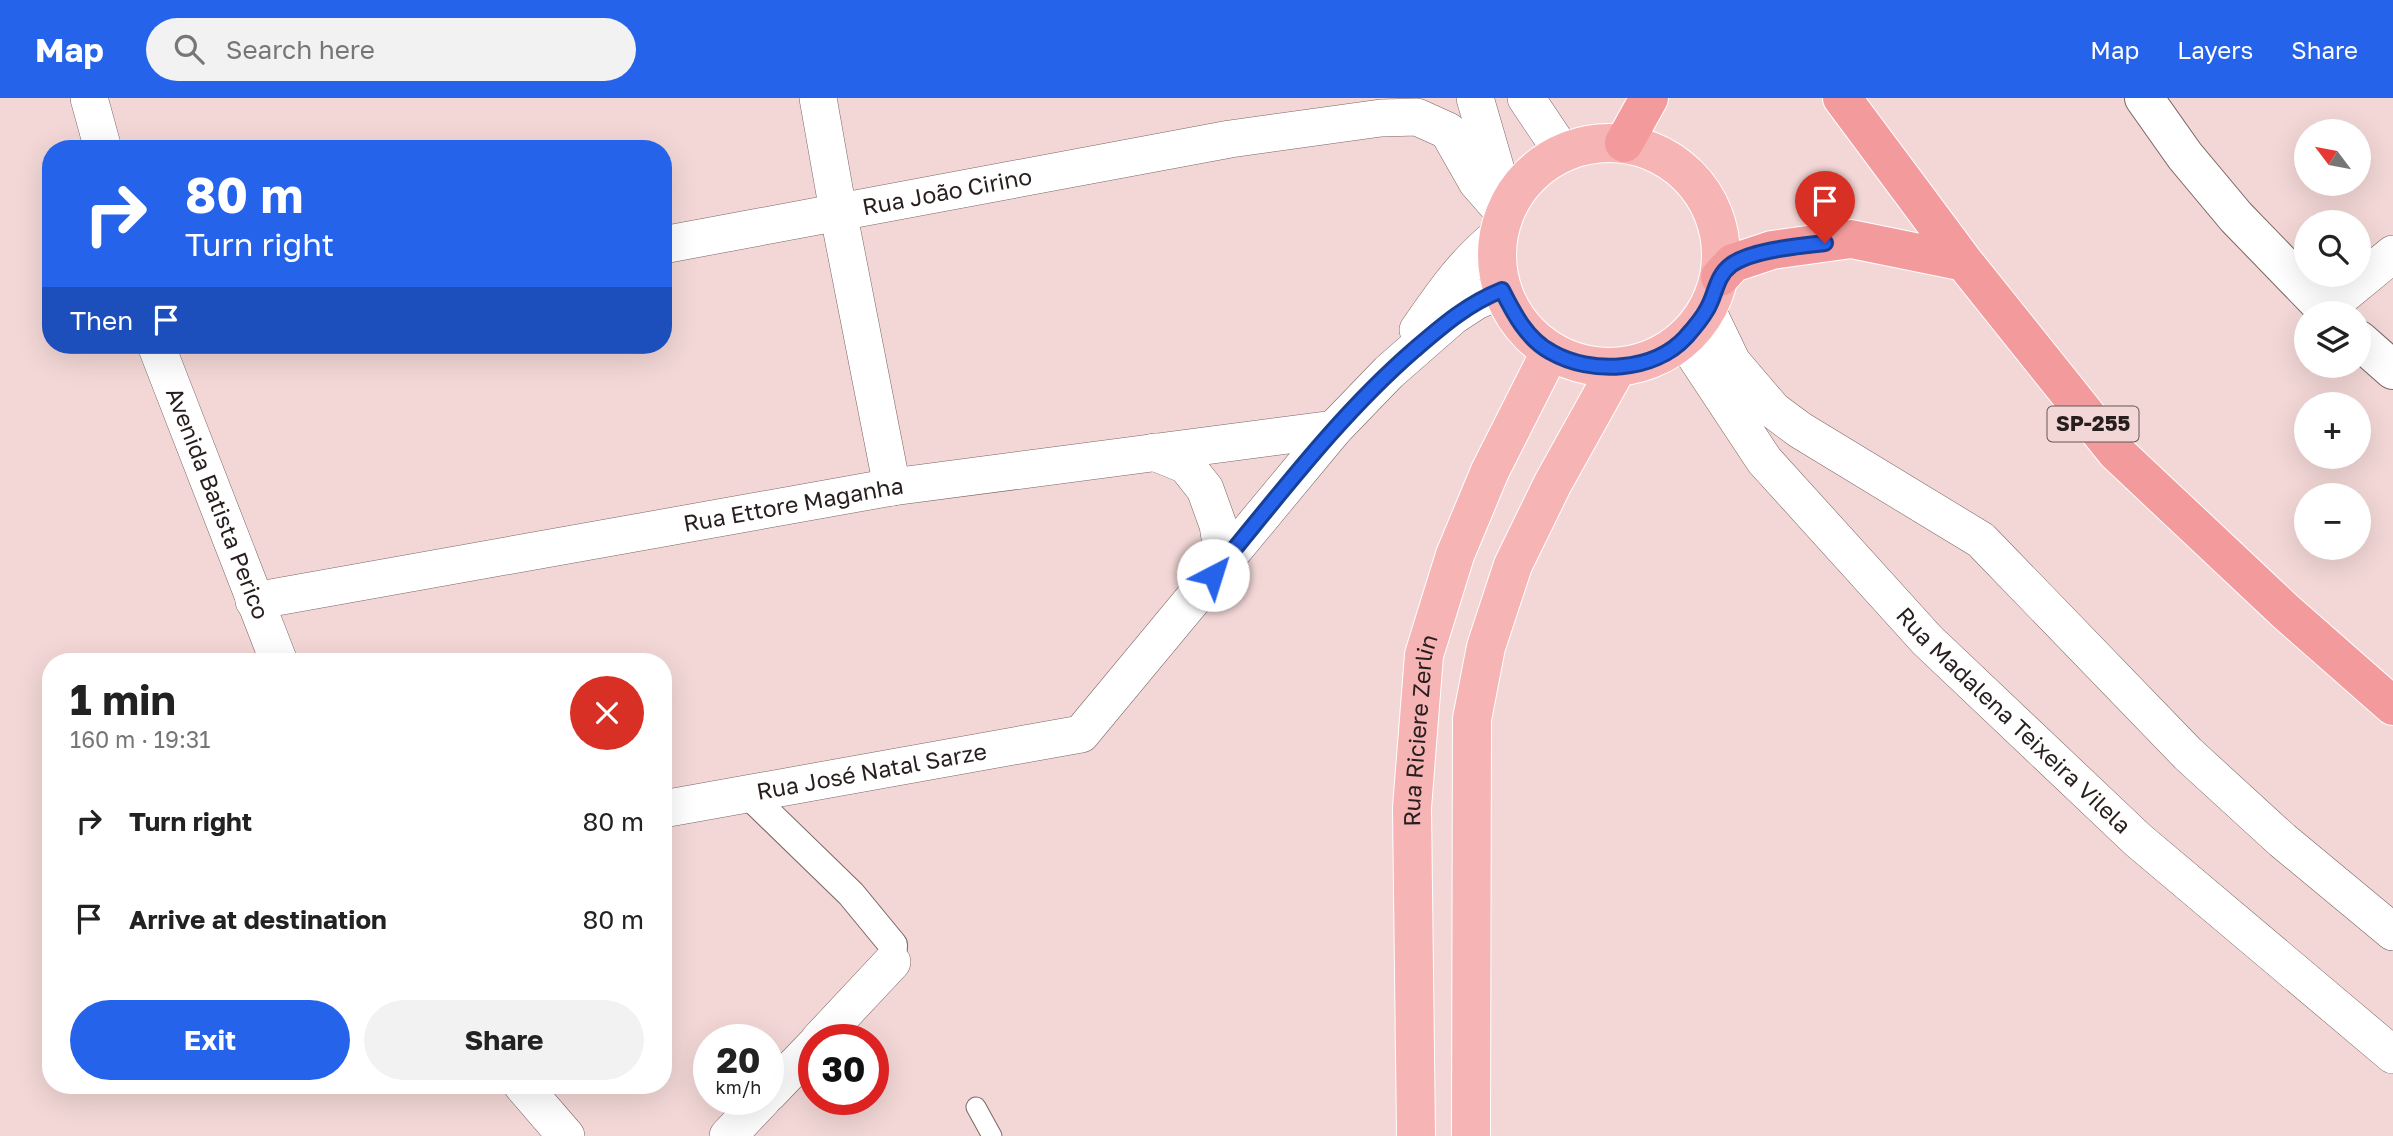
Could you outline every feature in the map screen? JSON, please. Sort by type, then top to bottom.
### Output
[{"type":"highway","points":[[1623,144],[1649,98]]},
{"type":"highway","name":"SP-255","points":[[1842,98],[1964,262],[2116,452],[2284,611],[2393,706]]},
{"type":"highway","points":[[1703,309],[1733,263],[1772,250],[1851,239],[1964,262]]},
{"type":"main road","points":[[1592,144],[1623,144],[1659,154],[1688,175],[1710,204],[1721,240],[1703,309],[1653,359],[1617,368],[1582,365],[1550,352],[1520,325],[1502,290],[1497,263],[1504,219],[1521,186],[1540,167],[1563,153],[1592,144]]},
{"type":"main road","name":"Rua Riciere Zerlin","points":[[1416,1136],[1412,808],[1424,655],[1460,543],[1490,471],[1550,352]]},
{"type":"main road","name":"Rua Riciere Zerlin","points":[[1471,1136],[1472,719],[1486,647],[1513,565],[1553,483],[1617,368]]},
{"type":"street","points":[[89,98],[101,140]]},
{"type":"street","points":[[818,98],[892,487]]},
{"type":"street","points":[[1230,139],[1360,98]]},
{"type":"street","points":[[1475,98],[1504,219]]},
{"type":"street","points":[[1526,98],[1563,153]]},
{"type":"street","points":[[2144,98],[2185,156],[2236,217],[2316,301]]},
{"type":"street","points":[[1230,139],[1381,118],[1417,117],[1448,131],[1477,182],[1504,219]]},
{"type":"street","name":"Rua João Cirino","points":[[672,243],[1230,139]]},
{"type":"street","points":[[1389,372],[1451,282],[1504,219]]},
{"type":"street","points":[[2340,301],[2393,254]]},
{"type":"street","points":[[1213,575],[1334,429],[1389,372],[1453,316],[1476,301],[1502,290]]},
{"type":"street","points":[[1703,309],[1732,362],[1773,410],[1811,437],[1981,540],[2188,754],[2282,840],[2393,932]]},
{"type":"street","name":"Rua Madalena Teixeira Vilela","points":[[1703,309],[1764,460],[1927,640],[2138,839],[2393,1055]]},
{"type":"street","points":[[2371,351],[2393,370]]},
{"type":"street","name":"Avenida Batista Perico","points":[[159,354],[275,653]]},
{"type":"street","name":"Rua Ettore Maganha","points":[[254,601],[892,487],[1334,429]]},
{"type":"street","points":[[1154,452],[1186,465],[1205,489],[1218,525],[1221,544],[1213,575]]},
{"type":"street","name":"Rua José Natal Sarze","points":[[672,807],[1081,734],[1213,575]]},
{"type":"street","points":[[748,794],[851,894],[893,945],[892,962],[834,1024]]},
{"type":"street","points":[[784,1077],[798,1062]]},
{"type":"street","points":[[530,1094],[566,1136]]},
{"type":"street","points":[[728,1136],[748,1115]]},
{"type":"lane","points":[[976,1107],[992,1136]]},
{"type":"route","points":[[1213,575],[1334,429],[1389,372],[1453,316],[1476,301],[1502,290],[1520,325],[1550,352],[1582,365],[1617,368],[1653,359],[1684,339],[1707,310],[1720,276],[1733,263],[1772,250],[1825,243]]}]
